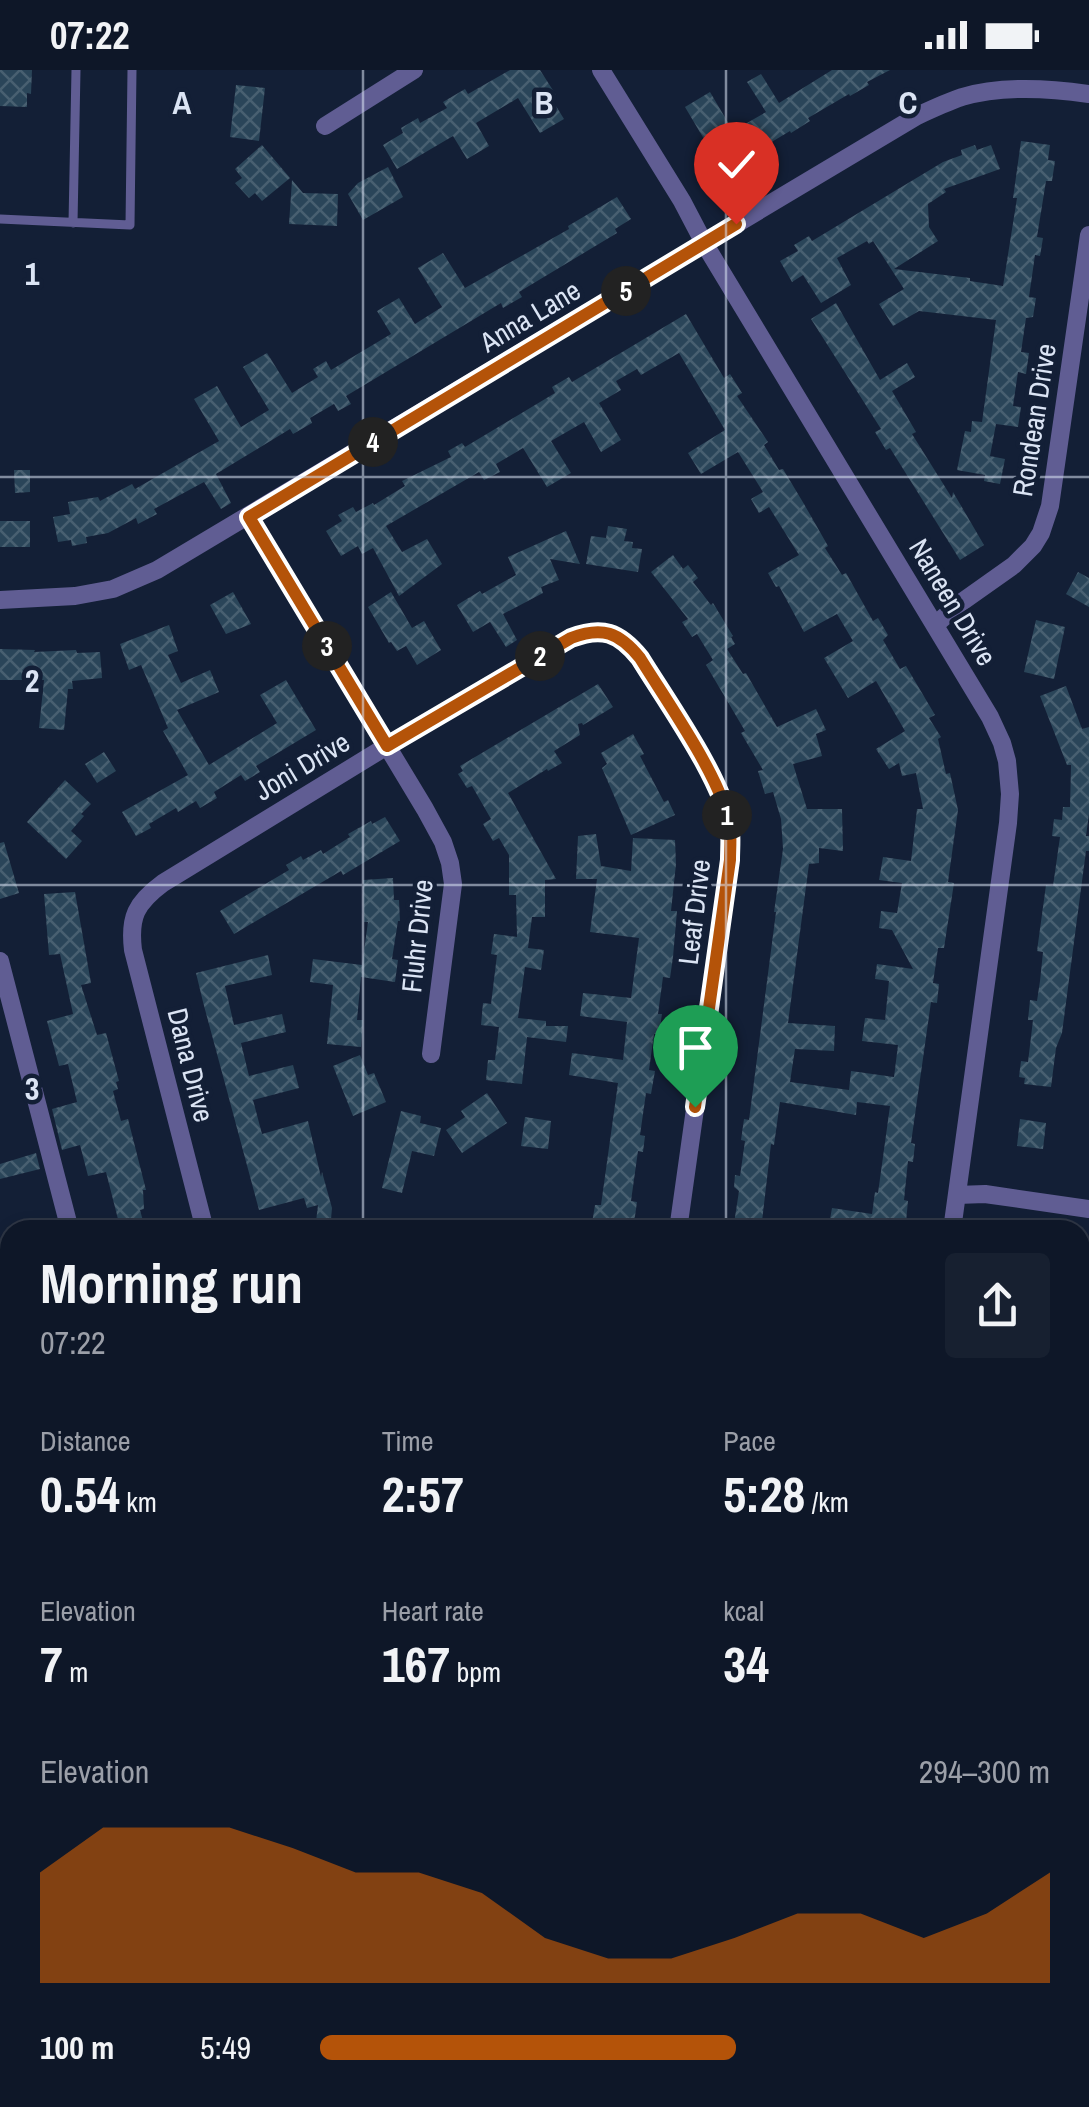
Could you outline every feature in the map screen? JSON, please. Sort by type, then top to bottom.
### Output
[{"type":"street","points":[[325,126],[414,70]]},
{"type":"street","name":"Naneen Drive","points":[[601,70],[1002,743],[1010,794],[953,1220]]},
{"type":"street","name":"Anna Lane","points":[[0,600],[75,596],[113,589],[157,570],[918,116],[959,98],[1004,90],[1089,94]]},
{"type":"street","name":"Rondean Drive","points":[[935,626],[1014,565],[1041,532],[1050,506],[1089,234]]},
{"type":"street","name":"Fluhr Drive","points":[[249,517],[443,842],[450,863],[452,902],[431,1054]]},
{"type":"street","name":"Joni Drive","points":[[135,913],[143,900],[163,883],[571,638],[587,632],[613,634]]},
{"type":"street","name":"Leaf Drive","points":[[613,634],[640,658],[687,735],[718,791],[730,828],[730,860],[679,1220]]},
{"type":"street","name":"Dana Drive","points":[[135,913],[133,950],[202,1220]]},
{"type":"street","points":[[0,962],[67,1220]]},
{"type":"street","points":[[957,1196],[985,1194],[1089,1209]]},
{"type":"lane","points":[[74,223],[76,70]]},
{"type":"lane","points":[[0,219],[130,225],[132,70]]},
{"type":"building","points":[[0,70],[32,70],[27,107],[0,106]]},
{"type":"building","points":[[510,70],[540,70],[556,95],[551,98],[564,119],[540,133],[518,98],[476,123],[489,146],[467,159],[453,136],[397,169],[383,145],[403,133],[401,128],[418,118],[420,123],[447,108],[443,102],[465,89],[468,94]]},
{"type":"building","points":[[832,70],[890,70],[723,171],[685,107],[710,92],[733,131],[766,112],[747,82],[761,74],[779,103]]},
{"type":"building","points":[[236,85],[265,88],[259,141],[230,137]]},
{"type":"building","points":[[1021,141],[1050,145],[1048,160],[1055,161],[1052,181],[1046,181],[1037,237],[1043,238],[1040,256],[1035,255],[1029,297],[1036,298],[1033,317],[1026,318],[1021,352],[1029,353],[1026,374],[1018,372],[1013,406],[1021,407],[1018,427],[996,424],[990,456],[1005,459],[1000,484],[984,481],[985,475],[957,470],[965,431],[971,432],[972,421],[982,422],[996,320],[919,311],[893,326],[879,304],[904,289],[873,241],[837,258],[851,285],[821,303],[803,275],[792,282],[780,261],[798,251],[794,245],[809,236],[812,241],[943,162],[962,155],[961,150],[991,145],[1000,169],[944,189],[946,192],[928,204],[929,227],[938,241],[894,269],[1003,286],[1017,198],[1013,198]]},
{"type":"building","points":[[262,145],[290,178],[262,201],[255,193],[249,198],[235,183],[242,178],[235,169]]},
{"type":"building","points":[[388,167],[403,197],[363,220],[348,194],[358,183]]},
{"type":"building","points":[[292,180],[303,193],[338,194],[337,226],[289,224]]},
{"type":"building","points":[[617,197],[631,219],[615,229],[617,233],[519,292],[522,297],[503,308],[501,303],[346,396],[351,404],[338,411],[334,404],[310,418],[312,423],[293,434],[290,429],[216,474],[231,503],[221,509],[204,482],[154,509],[157,514],[138,524],[136,518],[108,533],[86,537],[87,543],[72,546],[71,540],[58,542],[53,517],[70,514],[68,502],[98,497],[100,501],[132,484],[135,489],[219,441],[194,399],[217,386],[241,427],[269,410],[243,367],[267,353],[292,393],[318,377],[313,369],[326,361],[331,370],[391,334],[377,311],[399,298],[415,324],[442,307],[418,268],[443,253],[465,288]]},
{"type":"building","points":[[836,303],[880,380],[907,363],[915,377],[892,391],[916,432],[912,434],[984,545],[960,560],[890,448],[886,450],[875,432],[881,429],[811,319]]},
{"type":"building","points":[[686,314],[724,378],[730,374],[742,393],[737,396],[768,442],[764,445],[779,470],[783,469],[804,504],[828,546],[825,548],[842,575],[846,573],[873,621],[878,618],[888,635],[883,640],[900,669],[906,666],[935,715],[929,718],[941,737],[938,739],[946,774],[950,773],[958,810],[948,882],[954,883],[944,948],[938,948],[933,983],[939,984],[937,1003],[931,1002],[911,1143],[915,1144],[913,1162],[908,1161],[906,1220],[830,1220],[832,1208],[872,1214],[890,1106],[857,1102],[856,1115],[780,1102],[762,1220],[735,1220],[739,1191],[734,1187],[735,1175],[740,1176],[744,1119],[749,1120],[776,912],[783,849],[781,819],[773,792],[765,794],[758,771],[763,770],[741,733],[745,731],[706,665],[713,660],[697,634],[692,637],[682,622],[688,619],[651,572],[673,555],[683,569],[688,565],[698,578],[693,582],[713,603],[733,636],[735,644],[727,649],[746,673],[777,727],[816,709],[826,730],[816,734],[822,756],[793,764],[807,809],[842,809],[843,851],[819,848],[819,863],[809,864],[788,1023],[835,1026],[834,1051],[795,1049],[790,1082],[849,1090],[851,1071],[894,1077],[898,1045],[862,1041],[865,1018],[885,1020],[889,981],[875,979],[877,964],[913,969],[892,930],[879,928],[881,911],[897,913],[902,883],[879,880],[883,857],[911,861],[917,809],[923,809],[916,773],[902,776],[899,763],[889,769],[876,749],[905,731],[876,681],[848,698],[824,658],[853,641],[837,614],[804,632],[768,573],[799,555],[769,507],[759,513],[751,499],[763,492],[738,452],[701,474],[688,453],[725,430],[679,353],[641,375],[637,369],[616,381],[621,390],[599,403],[621,440],[601,452],[584,422],[551,441],[571,473],[547,487],[523,448],[496,464],[500,472],[484,480],[479,472],[386,526],[402,552],[427,539],[442,564],[399,596],[373,548],[362,554],[358,546],[341,556],[326,531],[342,521],[338,515],[353,507],[356,512],[374,505],[405,486],[402,481],[451,457],[448,451],[462,443],[465,447],[555,393],[552,387],[569,377],[572,382]]},
{"type":"building","points":[[14,470],[30,470],[30,492],[15,493]]},
{"type":"building","points":[[0,521],[30,521],[30,547],[0,547]]},
{"type":"building","points":[[608,526],[627,529],[624,541],[633,542],[632,548],[642,549],[638,572],[586,564],[591,536],[606,538]]},
{"type":"building","points":[[566,531],[580,564],[550,559],[559,580],[541,587],[543,593],[503,614],[517,640],[506,647],[490,622],[473,632],[457,605],[516,575],[508,557]]},
{"type":"building","points":[[1078,572],[1089,578],[1089,607],[1066,594]]},
{"type":"building","points":[[233,592],[251,624],[226,634],[210,605]]},
{"type":"building","points":[[391,592],[412,628],[424,621],[441,650],[417,665],[406,646],[397,651],[389,643],[368,607]]},
{"type":"building","points":[[1036,620],[1065,627],[1054,679],[1024,672]]},
{"type":"building","points":[[169,625],[178,651],[168,655],[181,683],[210,670],[219,692],[177,710],[209,765],[277,723],[260,695],[286,680],[316,730],[256,766],[260,772],[245,781],[241,775],[214,792],[217,798],[200,808],[196,801],[178,812],[176,808],[136,836],[122,812],[188,775],[163,731],[168,728],[141,665],[129,670],[120,644]]},
{"type":"building","points":[[0,649],[100,652],[102,678],[72,681],[64,730],[39,728],[44,680],[0,680]]},
{"type":"building","points":[[598,684],[613,707],[583,725],[578,724],[580,735],[554,751],[562,763],[508,793],[556,879],[545,880],[545,917],[532,917],[528,948],[544,950],[541,970],[525,967],[518,1018],[546,1021],[546,1026],[568,1026],[566,1042],[527,1037],[522,1084],[486,1080],[488,1060],[495,1060],[499,1027],[481,1025],[483,1003],[491,1004],[497,955],[491,954],[494,934],[517,937],[516,895],[509,895],[509,855],[499,838],[493,841],[483,824],[491,819],[472,786],[467,788],[458,774],[463,771],[460,766]]},
{"type":"building","points":[[1066,686],[1082,729],[1089,727],[1089,851],[1051,1087],[1024,1084],[1025,1078],[1019,1077],[1021,1061],[1028,1062],[1033,1020],[1028,1020],[1030,1000],[1037,1001],[1040,981],[1043,952],[1037,951],[1046,885],[1053,886],[1060,837],[1052,836],[1054,819],[1062,820],[1063,807],[1070,807],[1071,765],[1067,765],[1040,696]]},
{"type":"building","points":[[633,734],[644,754],[640,756],[675,815],[631,835],[602,768],[607,764],[601,753]]},
{"type":"building","points":[[104,752],[116,771],[97,783],[85,764]]},
{"type":"building","points":[[65,780],[91,804],[71,831],[82,841],[66,859],[27,822]]},
{"type":"building","points":[[385,817],[400,841],[234,934],[220,911],[289,870],[286,865],[301,856],[303,860],[321,850],[323,854],[350,837],[348,834]]},
{"type":"building","points":[[596,834],[601,866],[631,871],[633,838],[675,840],[671,911],[677,911],[673,957],[670,978],[663,977],[659,1034],[654,1034],[649,1070],[655,1071],[651,1094],[646,1093],[640,1135],[645,1136],[643,1152],[638,1151],[631,1201],[637,1202],[634,1220],[592,1220],[595,1205],[601,1205],[618,1083],[569,1075],[572,1053],[623,1060],[627,1022],[580,1016],[583,993],[631,998],[639,938],[590,932],[597,879],[576,879],[578,836]]},
{"type":"building","points":[[4,842],[19,893],[0,899],[0,843]]},
{"type":"building","points":[[393,878],[400,921],[392,959],[398,960],[395,982],[361,977],[357,1020],[363,1020],[361,1047],[327,1044],[333,985],[310,982],[313,959],[362,965],[368,922],[364,922],[363,880]]},
{"type":"building","points":[[75,892],[91,983],[81,985],[97,1035],[106,1033],[119,1081],[118,1089],[113,1091],[121,1121],[128,1119],[146,1190],[144,1209],[140,1210],[143,1220],[118,1220],[106,1172],[88,1176],[80,1145],[62,1150],[52,1109],[77,1102],[68,1064],[59,1066],[47,1021],[73,1014],[60,954],[49,955],[44,894]]},
{"type":"building","points":[[268,955],[272,975],[225,986],[234,1025],[282,1014],[286,1032],[241,1043],[249,1076],[293,1065],[299,1088],[253,1100],[262,1134],[308,1121],[332,1208],[331,1220],[316,1220],[318,1205],[307,1208],[304,1198],[259,1210],[196,973]]},
{"type":"building","points":[[360,1055],[368,1075],[374,1073],[386,1102],[353,1116],[333,1066]]},
{"type":"building","points":[[487,1093],[507,1123],[462,1153],[446,1130],[465,1117],[461,1111]]},
{"type":"building","points":[[401,1111],[421,1116],[420,1123],[441,1128],[434,1156],[412,1151],[402,1193],[382,1188]]},
{"type":"building","points":[[525,1117],[551,1121],[548,1149],[521,1146]]},
{"type":"building","points":[[1020,1119],[1046,1123],[1043,1149],[1017,1146]]},
{"type":"building","points":[[36,1153],[40,1169],[0,1179],[0,1164]]},
{"type":"route","points":[[695,1107],[730,860],[730,828],[718,791],[640,658],[613,634],[587,632],[387,746],[249,517],[736,224]]}]
